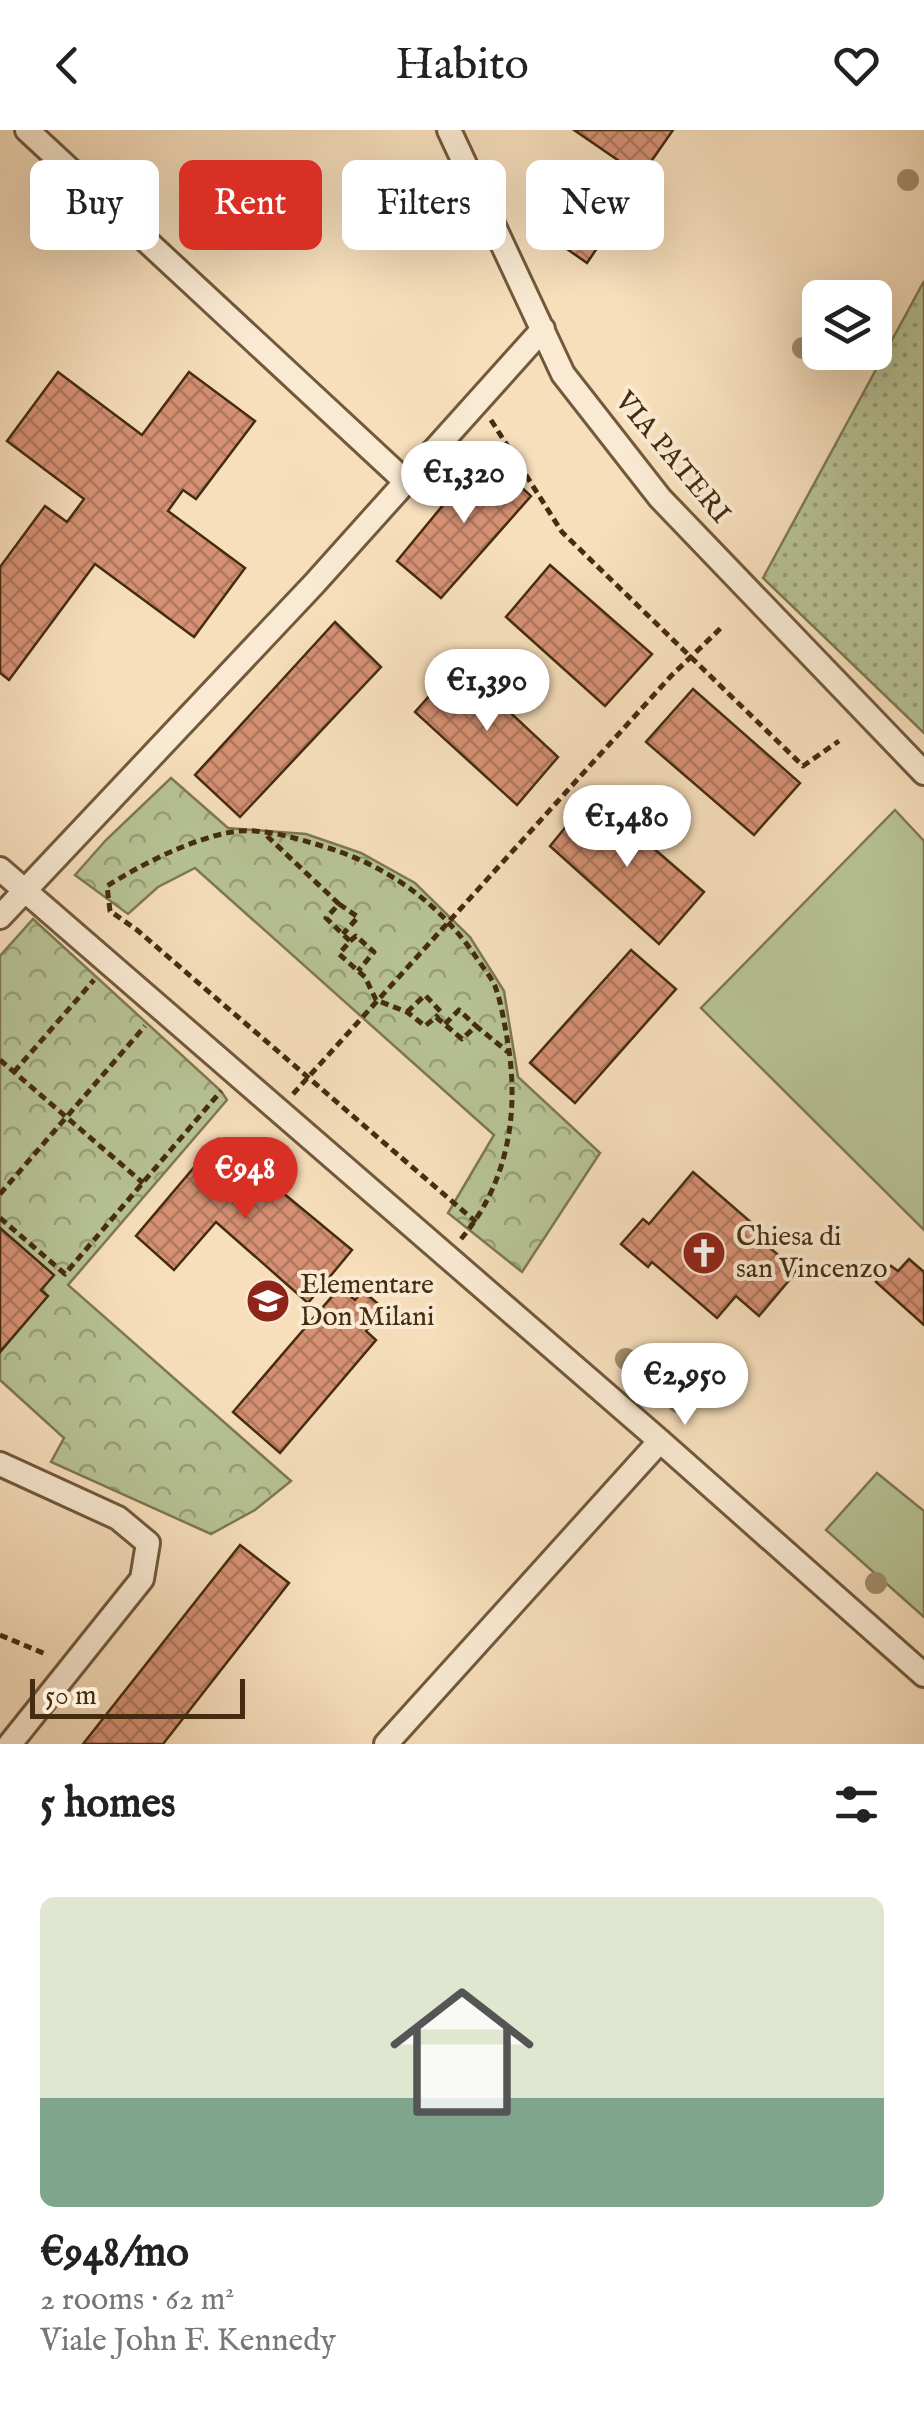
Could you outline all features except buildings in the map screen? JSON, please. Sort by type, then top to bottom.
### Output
[{"type":"street","points":[[26,130],[406,482]]},
{"type":"street","name":"VIA PATERI","points":[[448,130],[563,374],[660,498],[924,772]]},
{"type":"street","points":[[0,917],[314,584],[543,329]]},
{"type":"street","points":[[0,869],[924,1675]]},
{"type":"street","points":[[386,1744],[660,1441]]},
{"type":"street","points":[[0,1464],[118,1518],[148,1543],[142,1579],[10,1744]]},
{"type":"path","points":[[479,400],[562,532],[803,766],[839,741]]},
{"type":"path","points":[[278,1111],[690,657],[723,626]]},
{"type":"path","points":[[447,1256],[476,1222],[484,1210],[503,1166],[511,1119],[510,1053],[494,985],[448,922],[397,878],[353,855],[264,834],[234,831],[143,864],[106,886],[110,911],[138,930],[476,1222]]},
{"type":"path","points":[[264,834],[358,917],[343,934]]},
{"type":"path","points":[[339,904],[326,918],[350,941]]},
{"type":"path","points":[[358,971],[374,952],[356,936],[339,954],[358,971],[376,1000],[407,1012],[425,1026],[442,1012],[425,995],[407,1012]]},
{"type":"path","points":[[14,1072],[108,964]]},
{"type":"path","points":[[0,1194],[160,1008]]},
{"type":"path","points":[[444,1024],[459,1010],[510,1053]]},
{"type":"path","points":[[436,1017],[462,1039],[476,1026]]},
{"type":"path","points":[[0,1060],[143,1183]]},
{"type":"path","points":[[0,1218],[66,1274],[237,1075]]},
{"type":"path","points":[[0,1635],[74,1666]]},
{"type":"green space","points":[[924,281],[924,733],[763,578],[876,370],[892,370],[892,340]]},
{"type":"green space","points":[[171,778],[228,828],[306,834],[361,853],[415,883],[470,937],[504,991],[518,1077],[600,1153],[522,1272],[448,1213],[494,1135],[195,868],[158,887],[128,914],[75,875]]},
{"type":"green space","points":[[895,810],[924,841],[924,1230],[701,1008]]},
{"type":"green space","points":[[33,919],[227,1100],[68,1285],[291,1481],[255,1510],[211,1534],[51,1462],[64,1438],[0,1380],[0,956]]},
{"type":"green space","points":[[877,1473],[924,1511],[924,1617],[826,1530]]},
{"type":"place","name":"Chiesa di san Vincenzo","points":[[704,1253]]},
{"type":"place","name":"Elementare Don Milani","points":[[268,1301]]}]
